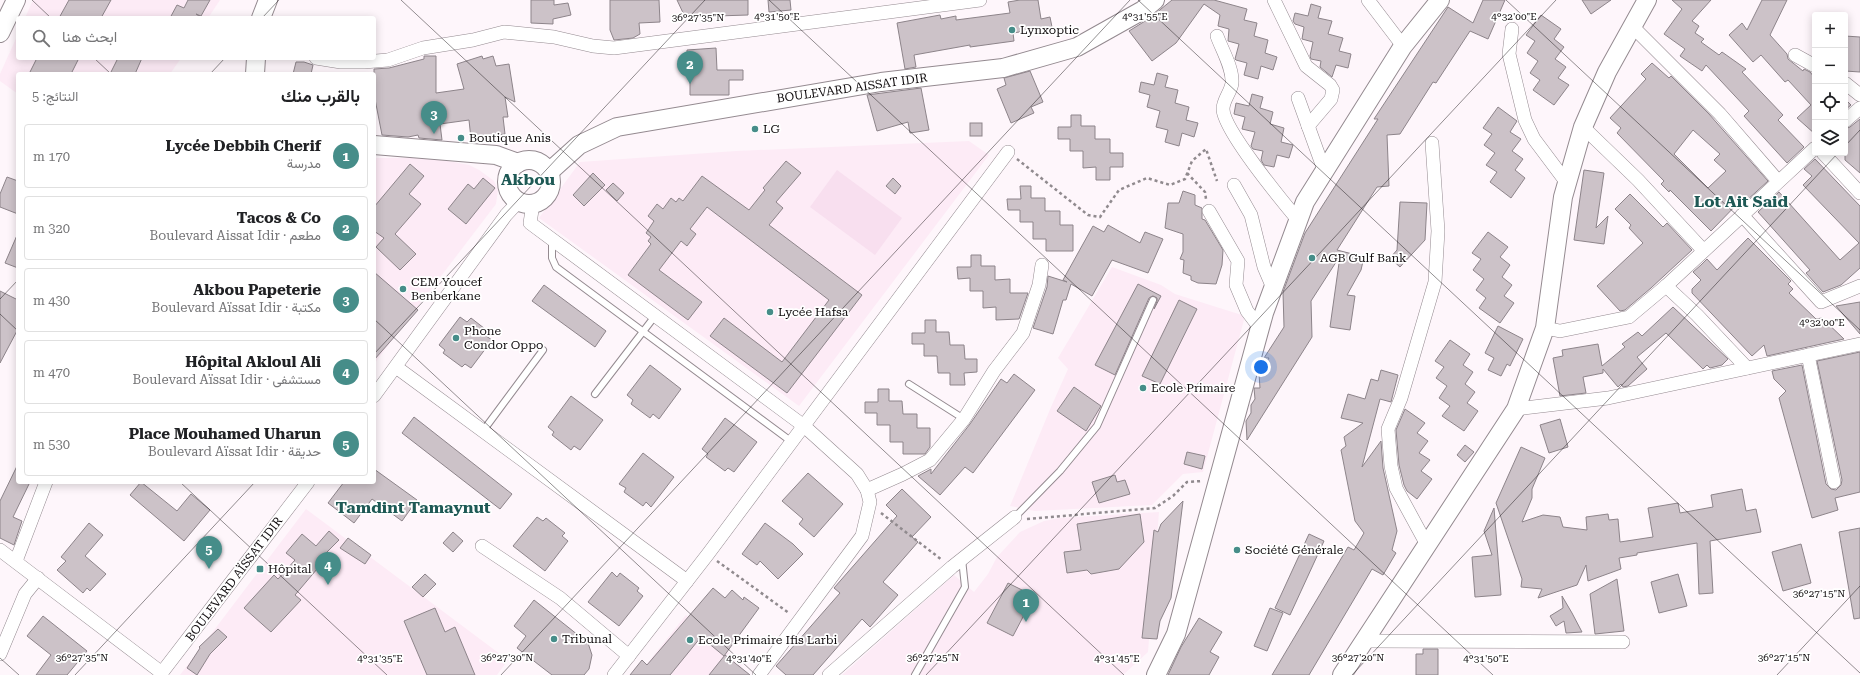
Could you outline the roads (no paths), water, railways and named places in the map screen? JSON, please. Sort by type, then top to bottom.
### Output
[{"type":"street","points":[[0,33],[16,0]]},
{"type":"street","points":[[262,16],[268,0]]},
{"type":"street","points":[[332,60],[348,62],[388,60],[423,48],[473,40],[504,32],[554,37],[593,46],[614,48],[980,0]]},
{"type":"street","name":"BOULEVARD AISSAT IDIR","points":[[549,172],[579,145],[617,127],[881,82],[1003,68],[1077,47],[1144,10],[1155,0]]},
{"type":"street","points":[[1274,0],[1306,66],[1330,85],[1333,90],[1331,99],[1308,126]]},
{"type":"street","points":[[1368,0],[1403,46]]},
{"type":"street","points":[[1156,675],[1176,634],[1260,328],[1305,202],[1403,46],[1440,0]]},
{"type":"street","points":[[1342,675],[1366,641],[1516,409],[1545,328],[1563,197],[1584,127],[1607,72],[1647,0]]},
{"type":"street","points":[[1632,26],[1720,114],[1778,181]]},
{"type":"street","points":[[1512,29],[1509,54],[1525,120],[1534,139],[1568,182]]},
{"type":"street","points":[[1217,36],[1230,69],[1232,83],[1223,109],[1226,121],[1260,174],[1298,220]]},
{"type":"street","points":[[1795,55],[1812,64]]},
{"type":"street","points":[[255,72],[256,60]]},
{"type":"street","points":[[1848,86],[1860,95]]},
{"type":"street","points":[[1298,98],[1324,170]]},
{"type":"street","points":[[1846,120],[1860,108]]},
{"type":"street","points":[[1584,127],[1638,180],[1703,250]]},
{"type":"street","points":[[1427,545],[1396,488],[1391,466],[1388,429],[1401,398],[1435,282],[1438,231],[1432,143]]},
{"type":"street","points":[[376,145],[496,155],[518,163],[531,160],[542,164],[549,172],[551,183],[550,191],[545,198],[526,203],[506,215],[376,393]]},
{"type":"street","points":[[1545,328],[1560,331],[1629,317],[1666,286],[1703,250],[1812,151]]},
{"type":"street","points":[[614,675],[708,554],[1008,152]]},
{"type":"street","points":[[1826,156],[1860,193]]},
{"type":"street","points":[[518,163],[510,172],[507,179],[509,191],[526,203],[530,223],[804,426],[857,474],[868,490],[870,505],[862,536],[758,675]]},
{"type":"street","points":[[1234,185],[1251,215],[1264,267],[1274,288]]},
{"type":"street","points":[[1209,211],[1238,261],[1236,285],[1246,311],[1260,328]]},
{"type":"street","points":[[1742,214],[1821,302],[1860,286]]},
{"type":"street","points":[[868,490],[930,460],[964,419],[994,371],[1023,333],[1039,284],[1042,265]]},
{"type":"street","points":[[1666,286],[1697,315],[1747,368]]},
{"type":"street","points":[[1516,409],[1608,398],[1860,344]]},
{"type":"street","points":[[1808,355],[1834,482]]},
{"type":"street","points":[[396,367],[687,581]]},
{"type":"street","points":[[16,561],[45,484]]},
{"type":"street","name":"BOULEVARD AÏSSAT IDIR","points":[[161,674],[306,484]]},
{"type":"street","points":[[829,675],[957,563],[1015,517]]},
{"type":"street","points":[[482,546],[560,598],[629,656]]},
{"type":"street","points":[[0,550],[161,674]]},
{"type":"street","points":[[0,654],[26,594],[38,578]]},
{"type":"street","points":[[1366,641],[1623,642]]},
{"type":"lane","points":[[552,240],[552,258],[556,267],[792,442]]},
{"type":"lane","points":[[1015,517],[1060,471],[1097,426],[1153,300]]},
{"type":"lane","points":[[595,394],[654,316]]},
{"type":"lane","points":[[483,431],[543,350]]},
{"type":"lane","points":[[909,384],[964,419]]},
{"type":"lane","points":[[915,675],[965,587],[957,563]]},
{"type":"place","name":"Lynxoptic","points":[[1012,30]]},
{"type":"place","name":"Tacos & Co","points":[[690,84]]},
{"type":"place","name":"LG","points":[[755,129]]},
{"type":"place","name":"Akbou Papeterie","points":[[434,134]]},
{"type":"place","name":"Boutique Anis","points":[[461,138]]},
{"type":"place","name":"AGB Gulf Bank","points":[[1312,258]]},
{"type":"place","name":"CEM Youcef Benberkane","points":[[403,289]]},
{"type":"place","name":"Lycée Hafsa","points":[[770,312]]},
{"type":"place","name":"Phone Condor Oppo","points":[[456,338]]},
{"type":"place","name":"Ecole Primaire","points":[[1143,388]]},
{"type":"place","name":"Société Générale","points":[[1237,550]]},
{"type":"place","name":"Place Mouhamed Uharun","points":[[209,569]]},
{"type":"place","name":"Hôpital","points":[[260,569]]},
{"type":"place","name":"Hôpital Akloul Ali","points":[[328,585]]},
{"type":"place","name":"Lycée Debbih Cherif","points":[[1026,622]]},
{"type":"place","name":"Tribunal","points":[[554,639]]},
{"type":"place","name":"Ecole Primaire Ifis Larbi","points":[[690,640]]},
{"type":"district","name":"Akbou","points":[[528,179]]},
{"type":"district","name":"Lot Ait Said","points":[[1741,201]]},
{"type":"district","name":"Tamdint Tamaynut","points":[[413,507]]}]
